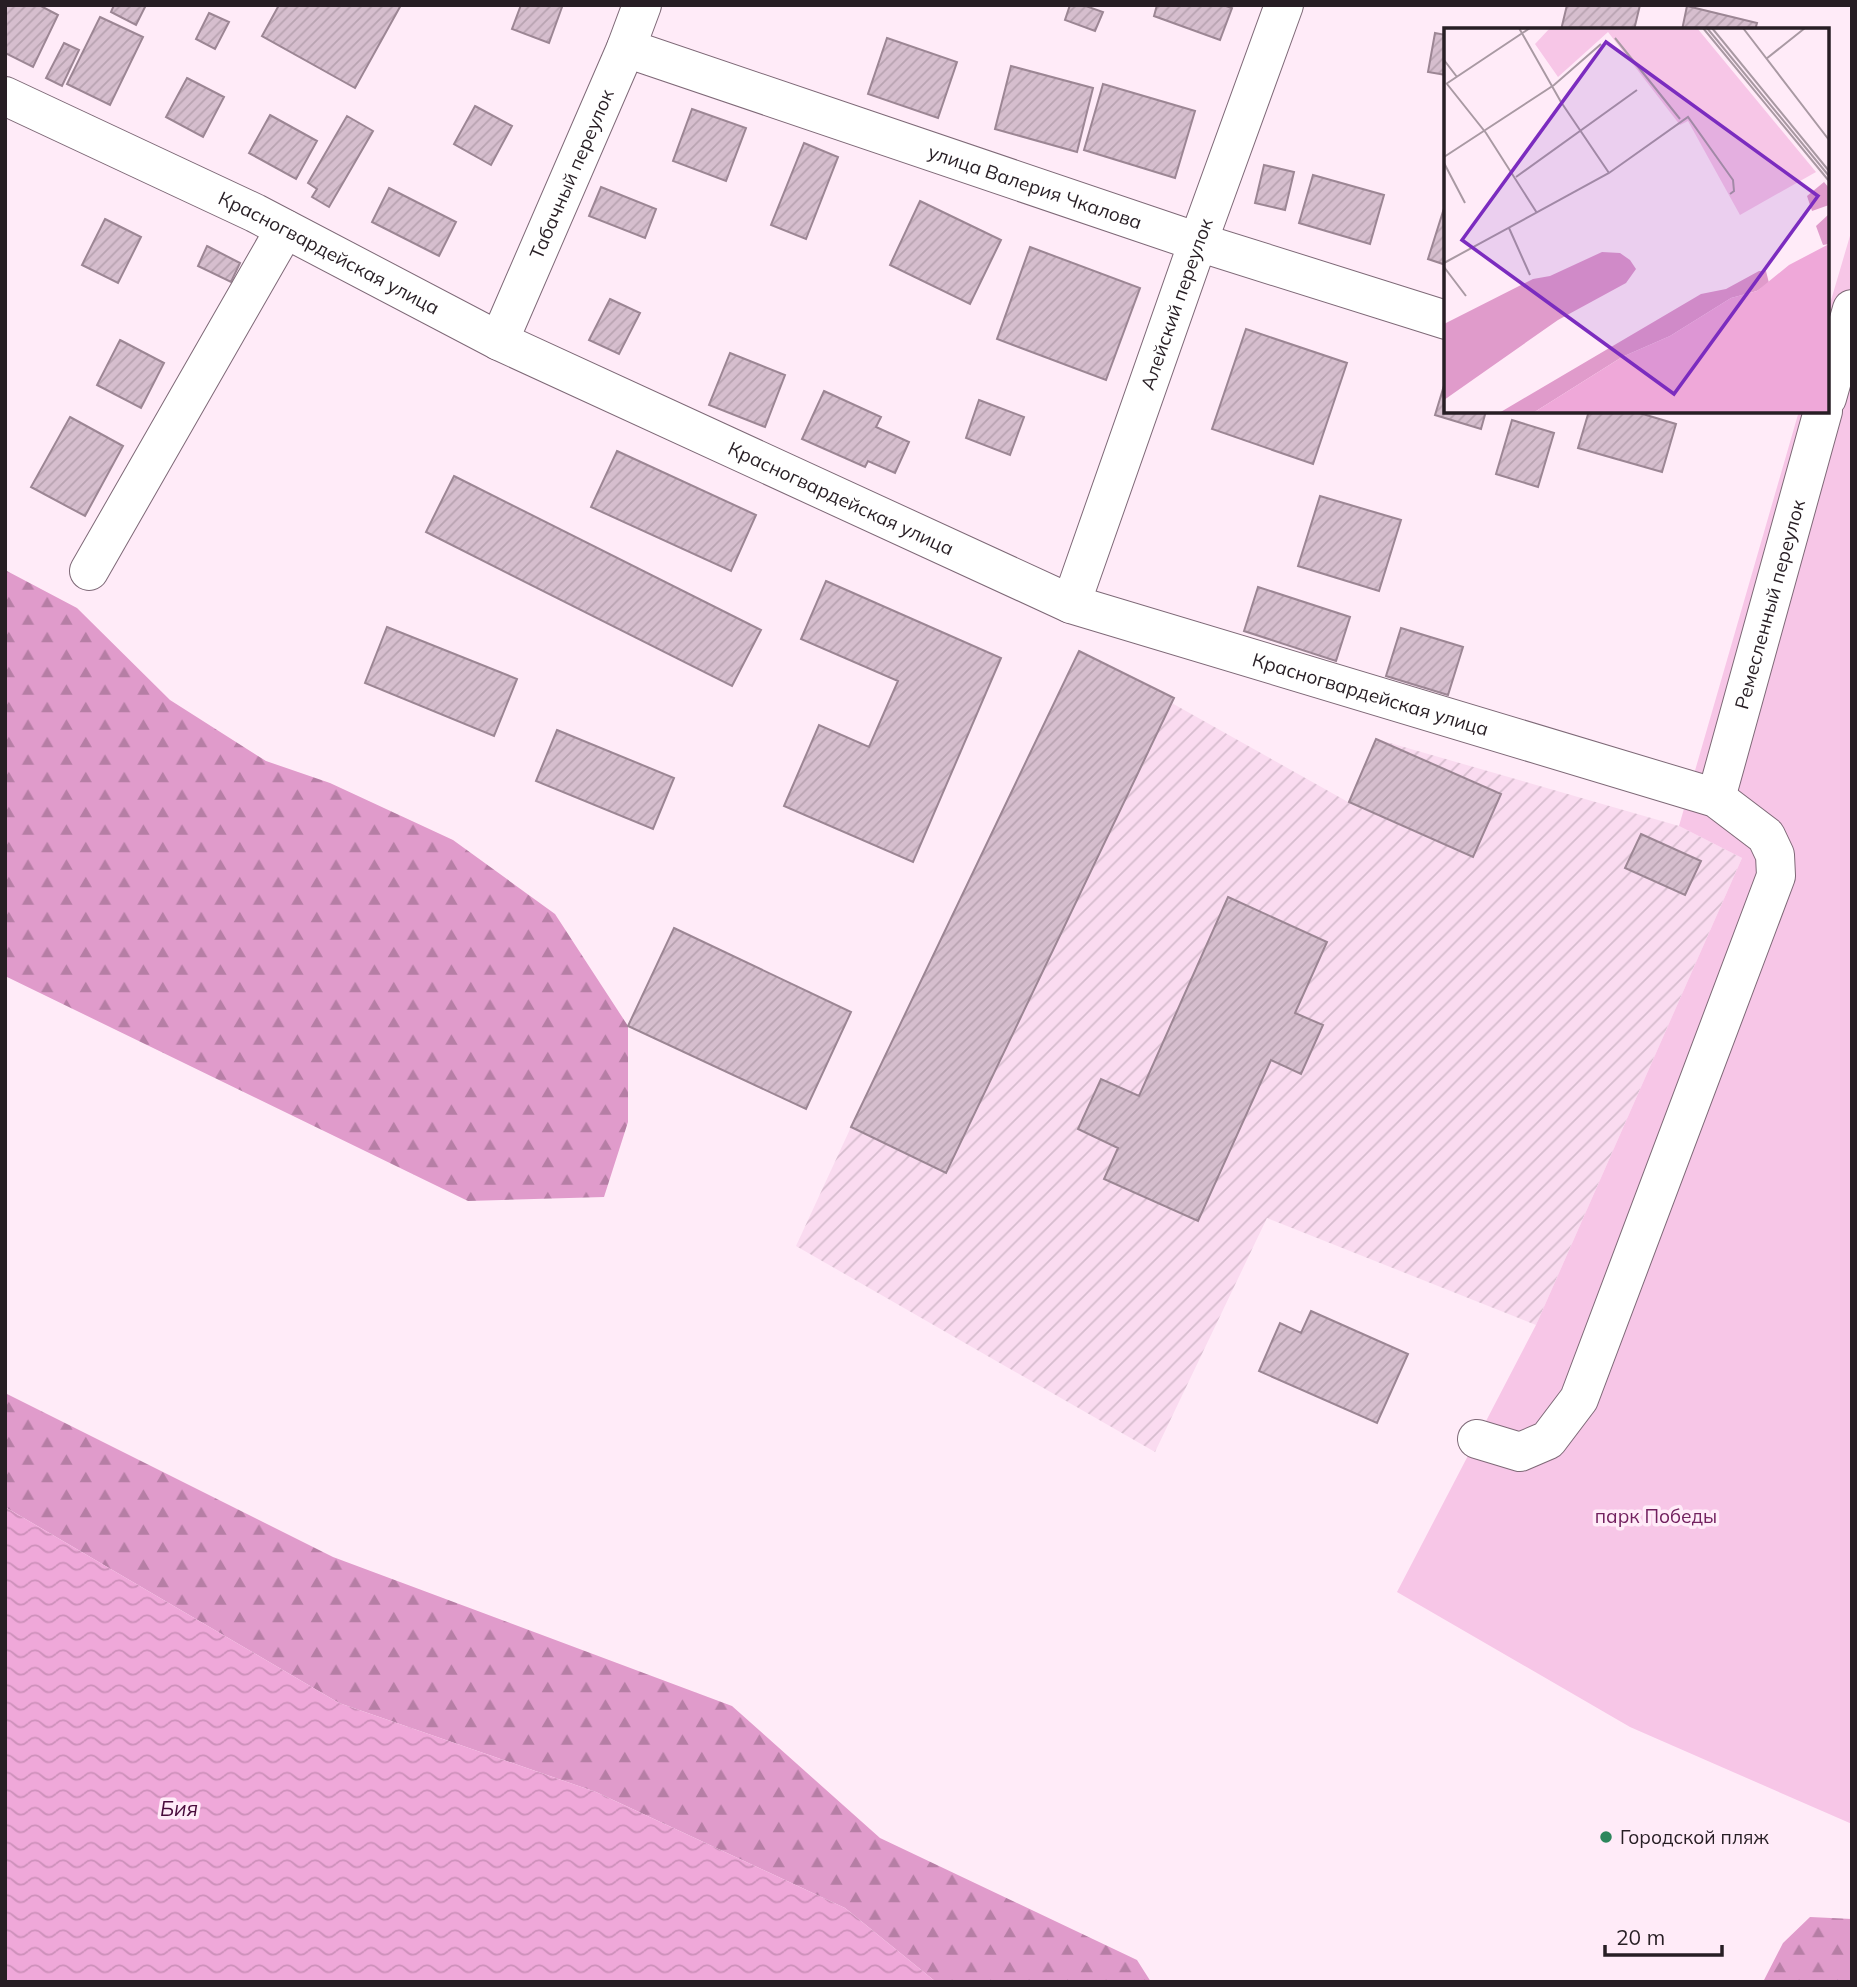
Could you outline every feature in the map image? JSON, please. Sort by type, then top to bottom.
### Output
[{"type":"street","name":"Табачный переулок","points":[[499,341],[626,48],[642,5]]},
{"type":"street","name":"Алейский переулок","points":[[1071,604],[1284,5]]},
{"type":"street","name":"улица Валерия Чкалова","points":[[626,48],[1198,242],[1444,319]]},
{"type":"street","name":"Красногвардейская улица","points":[[5,96],[255,213],[499,341],[1071,604],[1716,798]]},
{"type":"street","points":[[89,571],[285,229]]},
{"type":"street","points":[[1829,391],[1852,309]]},
{"type":"street","name":"Ремесленный переулок","points":[[1716,798],[1823,413]]},
{"type":"street","points":[[1477,1439],[1520,1452],[1548,1440],[1579,1399],[1772,889],[1776,876],[1774,855],[1766,836],[1716,798]]},
{"type":"shaded area","points":[[1079,651],[1348,802],[1376,739],[1679,826],[1742,858],[1536,1325],[1267,1218],[1155,1452],[796,1246]]},
{"type":"green space","name":"парк Победы","points":[[1852,229],[1852,1824],[1630,1727],[1397,1592],[1536,1325],[1742,858],[1679,826],[1798,413],[1829,413],[1829,307]]},
{"type":"green space","points":[[5,570],[77,608],[170,700],[266,761],[330,783],[453,840],[555,914],[628,1026],[628,1122],[604,1197],[468,1201],[5,976]]},
{"type":"green space","points":[[5,1393],[333,1557],[732,1706],[880,1838],[1137,1960],[1151,1982],[936,1982],[845,1908],[596,1792],[339,1703],[5,1507]]},
{"type":"green space","points":[[1810,1917],[1852,1919],[1852,1982],[1763,1982],[1783,1943]]},
{"type":"water","name":"Бия","points":[[5,1507],[339,1703],[596,1792],[845,1908],[936,1982],[5,1982]]},
{"type":"building","points":[[5,5],[39,5],[58,15],[33,67],[5,53]]},
{"type":"building","points":[[114,5],[146,5],[136,25],[111,12]]},
{"type":"building","points":[[279,5],[401,5],[355,88],[262,36]]},
{"type":"building","points":[[521,5],[562,7],[549,43],[512,29]]},
{"type":"building","points":[[1070,5],[1083,5],[1103,12],[1095,31],[1065,20]]},
{"type":"building","points":[[1157,5],[1223,5],[1232,8],[1220,40],[1154,16]]},
{"type":"building","points":[[1567,5],[1640,5],[1634,28],[1561,28]]},
{"type":"building","points":[[1687,6],[1757,23],[1756,28],[1682,28]]},
{"type":"building","points":[[209,13],[229,22],[215,49],[196,39]]},
{"type":"building","points":[[100,17],[143,37],[110,105],[67,84]]},
{"type":"building","points":[[1435,33],[1444,35],[1444,75],[1428,72]]},
{"type":"building","points":[[887,38],[957,62],[938,118],[868,94]]},
{"type":"building","points":[[64,43],[79,50],[62,86],[46,78]]},
{"type":"building","points":[[1011,66],[1093,88],[1077,152],[995,129]]},
{"type":"building","points":[[187,78],[224,97],[203,137],[166,117]]},
{"type":"building","points":[[1103,84],[1195,111],[1175,178],[1084,150]]},
{"type":"building","points":[[475,106],[512,126],[491,165],[454,144]]},
{"type":"building","points":[[692,109],[746,128],[726,181],[673,161]]},
{"type":"building","points":[[270,115],[317,141],[296,179],[249,153]]},
{"type":"building","points":[[347,116],[373,131],[329,207],[312,197],[317,189],[308,183]]},
{"type":"building","points":[[804,143],[838,157],[806,239],[771,225]]},
{"type":"building","points":[[1264,165],[1294,172],[1285,210],[1255,203]]},
{"type":"building","points":[[1313,175],[1384,195],[1370,244],[1299,223]]},
{"type":"building","points":[[601,187],[656,209],[645,238],[589,216]]},
{"type":"building","points":[[389,188],[456,222],[439,256],[372,222]]},
{"type":"building","points":[[920,201],[1001,240],[970,304],[890,265]]},
{"type":"building","points":[[1444,208],[1444,264],[1428,259]]},
{"type":"building","points":[[105,219],[141,237],[118,283],[82,265]]},
{"type":"building","points":[[207,246],[240,263],[231,282],[198,266]]},
{"type":"building","points":[[1030,247],[1140,288],[1106,380],[997,339]]},
{"type":"building","points":[[610,299],[640,313],[619,354],[589,340]]},
{"type":"building","points":[[1246,329],[1347,363],[1313,464],[1212,429]]},
{"type":"building","points":[[120,340],[164,363],[141,408],[97,385]]},
{"type":"building","points":[[730,353],[785,375],[765,427],[709,405]]},
{"type":"building","points":[[1444,386],[1444,413],[1485,413],[1481,429],[1435,415]]},
{"type":"building","points":[[824,391],[881,417],[876,427],[909,442],[895,473],[868,461],[865,467],[802,439]]},
{"type":"building","points":[[979,400],[1024,417],[1010,455],[966,438]]},
{"type":"building","points":[[1588,413],[1640,413],[1676,424],[1662,472],[1578,448]]},
{"type":"building","points":[[70,417],[123,446],[85,516],[31,487]]},
{"type":"building","points":[[1512,420],[1554,433],[1538,487],[1496,474]]},
{"type":"building","points":[[617,451],[756,515],[731,571],[591,507]]},
{"type":"building","points":[[454,476],[761,630],[732,686],[426,532]]},
{"type":"building","points":[[1320,496],[1401,520],[1379,591],[1298,566]]},
{"type":"building","points":[[826,581],[1001,658],[913,862],[784,806],[819,725],[869,747],[898,681],[801,639]]},
{"type":"building","points":[[1258,587],[1350,617],[1336,661],[1244,631]]},
{"type":"building","points":[[387,627],[517,679],[494,736],[365,683]]},
{"type":"building","points":[[1401,628],[1463,647],[1448,695],[1386,676]]},
{"type":"building","points":[[1079,651],[1174,698],[946,1173],[851,1127]]},
{"type":"building","points":[[557,730],[674,778],[653,829],[536,781]]},
{"type":"building","points":[[1376,739],[1501,794],[1473,857],[1349,802]]},
{"type":"building","points":[[1641,834],[1701,861],[1685,895],[1625,868]]},
{"type":"building","points":[[1228,897],[1327,942],[1295,1013],[1323,1025],[1301,1074],[1271,1060],[1198,1221],[1104,1179],[1118,1148],[1078,1129],[1101,1079],[1139,1096]]},
{"type":"building","points":[[674,928],[851,1012],[806,1109],[628,1026]]},
{"type":"building","points":[[1311,1311],[1408,1354],[1377,1423],[1259,1371],[1280,1323],[1301,1333]]},
{"type":"place","name":"Городской пляж","points":[[1606,1837]]}]
